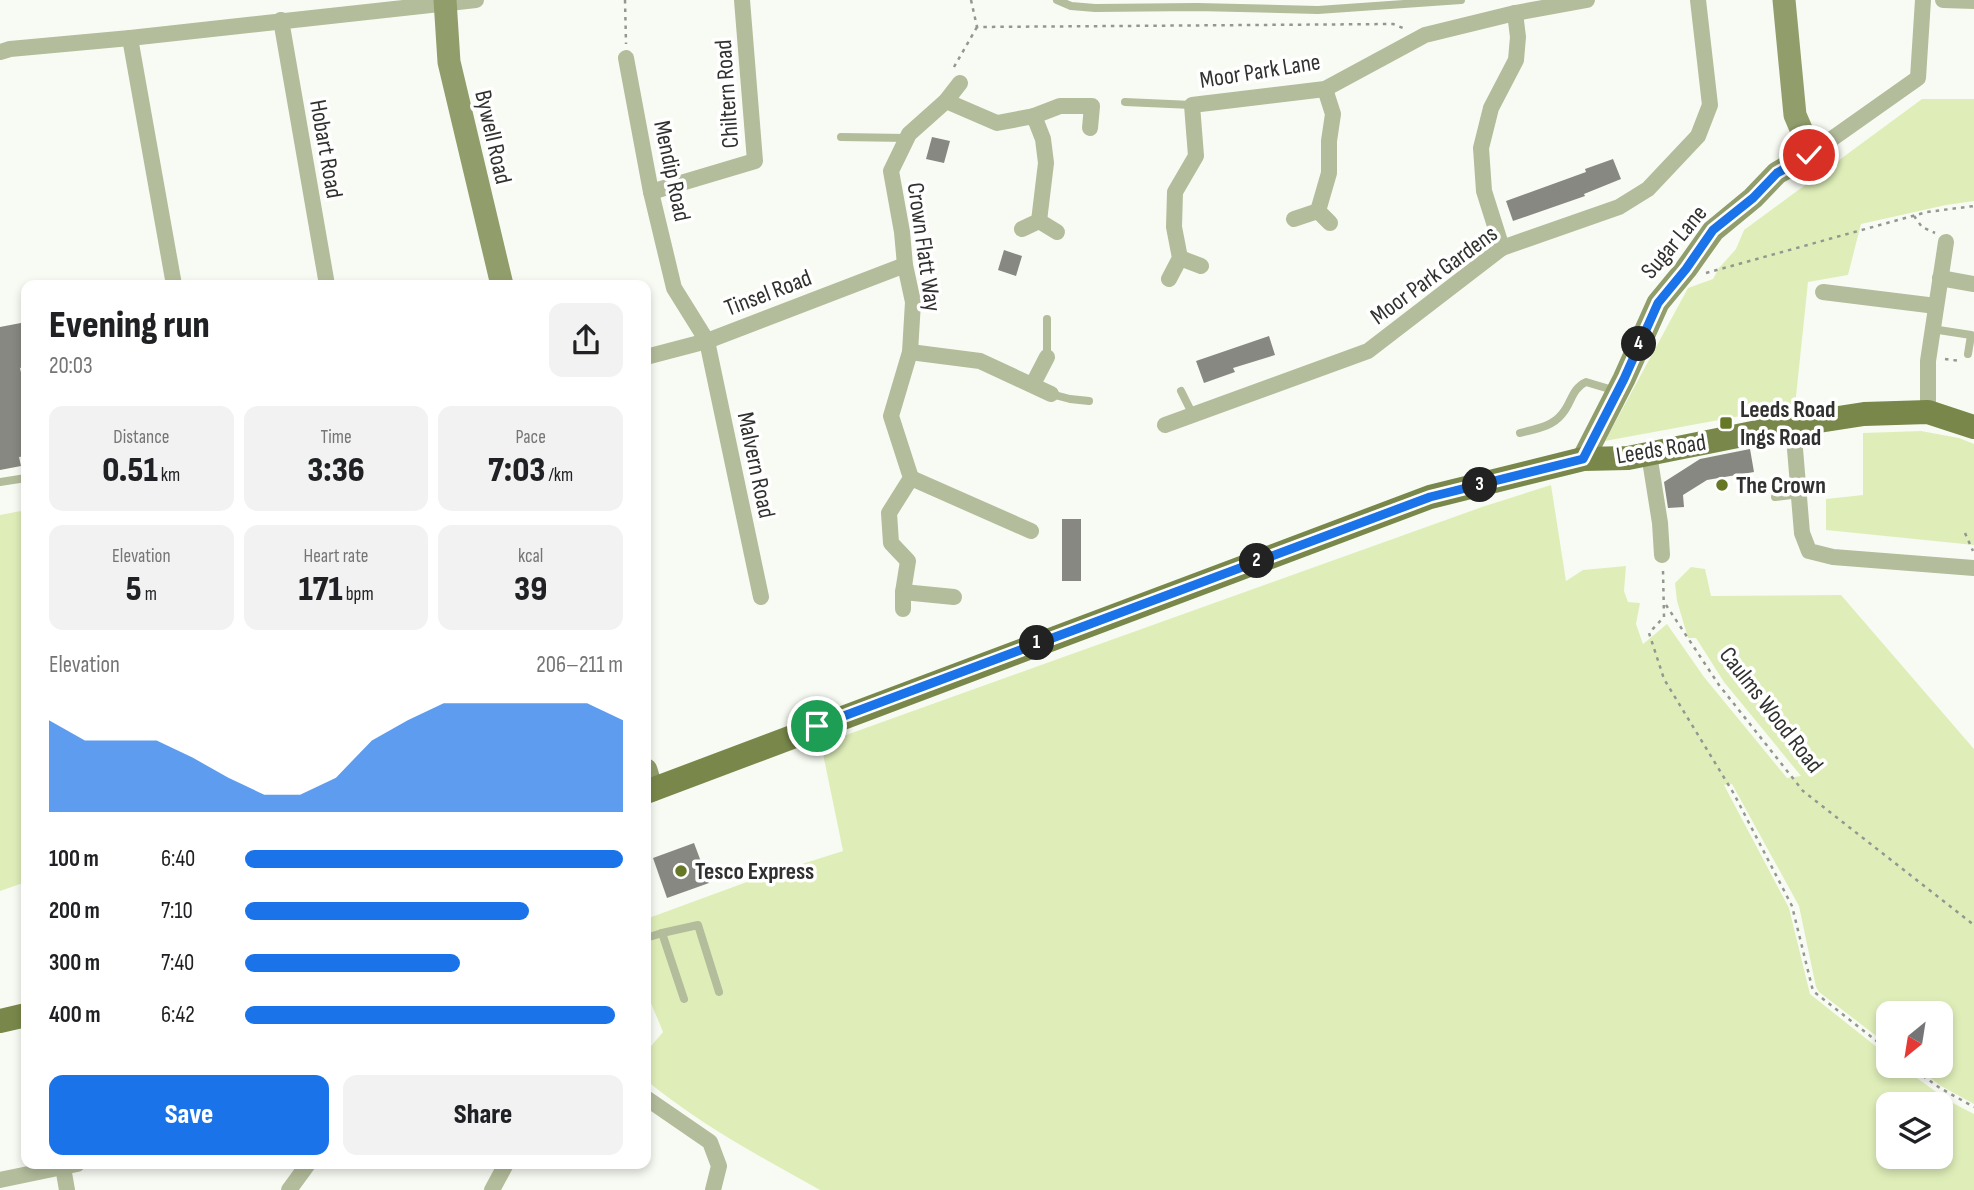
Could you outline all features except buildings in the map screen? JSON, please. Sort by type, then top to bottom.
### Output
[{"type":"main road","name":"Leeds Road","points":[[651,783],[912,690],[1430,497],[1583,459],[1628,458],[1793,425],[1864,414],[1928,412],[1974,427]]},
{"type":"main road","points":[[0,1021],[21,1016]]},
{"type":"street","points":[[0,52],[477,0]]},
{"type":"street","name":"Chiltern Road","points":[[651,192],[755,161],[742,0]]},
{"type":"street","name":"Moor Park Lane","points":[[1180,258],[1174,227],[1175,192],[1196,156],[1192,104],[1325,89],[1425,35],[1515,13],[1587,0]]},
{"type":"street","name":"Moor Park Gardens","points":[[1165,425],[1368,351],[1502,248],[1619,207],[1648,189],[1698,136],[1710,105],[1698,0]]},
{"type":"street","points":[[1784,0],[1795,115],[1809,155],[1918,78],[1923,0]]},
{"type":"street","points":[[1943,0],[1974,1]]},
{"type":"street","name":"Bywell Road","points":[[446,2],[449,62],[501,280]]},
{"type":"street","points":[[1502,248],[1484,191],[1481,148],[1491,108],[1516,60],[1518,37],[1515,13]]},
{"type":"street","name":"Hobart Road","points":[[281,20],[326,280]]},
{"type":"street","points":[[130,38],[173,280]]},
{"type":"street","name":"Mendip Road","points":[[626,58],[651,192],[674,288],[707,341]]},
{"type":"street","name":"Crown Flatt Way","points":[[911,478],[891,416],[910,352],[913,302],[891,171],[909,134],[946,101],[960,83]]},
{"type":"street","points":[[1318,211],[1329,173],[1329,141],[1333,114],[1325,89]]},
{"type":"street","points":[[946,101],[997,123],[1034,116],[1059,106],[1092,106],[1090,128]]},
{"type":"street","points":[[1034,116],[1044,139],[1046,163],[1039,221]]},
{"type":"street","name":"Sugar Lane","points":[[1583,459],[1658,303],[1713,230],[1753,198],[1777,173],[1809,155]]},
{"type":"street","points":[[1294,219],[1318,211]]},
{"type":"street","points":[[1318,211],[1330,223]]},
{"type":"street","points":[[1022,229],[1039,221]]},
{"type":"street","points":[[1039,221],[1057,232]]},
{"type":"street","points":[[1928,412],[1928,356],[1946,242]]},
{"type":"street","points":[[1169,279],[1180,258],[1201,266]]},
{"type":"street","name":"Tinsel Road","points":[[651,356],[707,341],[905,265]]},
{"type":"street","points":[[1940,278],[1974,284]]},
{"type":"street","points":[[1823,292],[1936,306]]},
{"type":"street","name":"Malvern Road","points":[[707,341],[761,597]]},
{"type":"street","points":[[910,352],[980,361],[1051,394]]},
{"type":"street","points":[[1033,384],[1047,357]]},
{"type":"street","points":[[1793,425],[1802,533],[1809,551],[1833,557],[1974,568]]},
{"type":"street","points":[[1649,454],[1660,523],[1662,555]]},
{"type":"street","points":[[902,609],[908,561],[891,543],[889,513],[911,478],[1031,530]]},
{"type":"street","points":[[903,592],[954,597]]},
{"type":"street","points":[[651,1101],[710,1142],[719,1166],[713,1190]]},
{"type":"street","points":[[0,1180],[55,1169]]},
{"type":"street","points":[[67,1190],[70,1169]]},
{"type":"street","points":[[289,1190],[304,1169]]},
{"type":"street","points":[[497,1188],[504,1169]]},
{"type":"lane","points":[[1057,0],[1071,6],[1095,8],[1318,10],[1461,0]]},
{"type":"lane","points":[[1125,102],[1192,104]]},
{"type":"lane","points":[[841,136],[907,138]]},
{"type":"lane","points":[[1047,320],[1047,357]]},
{"type":"lane","points":[[1933,329],[1971,335],[1968,358]]},
{"type":"lane","points":[[1520,433],[1553,422],[1562,415],[1578,386],[1586,382],[1617,391]]},
{"type":"lane","points":[[1181,391],[1192,415]]},
{"type":"lane","points":[[1051,394],[1088,401]]},
{"type":"lane","points":[[0,482],[21,479]]},
{"type":"lane","points":[[1774,497],[1799,494]]},
{"type":"lane","points":[[651,936],[698,925],[719,992]]},
{"type":"lane","points":[[662,933],[684,999]]},
{"type":"path","points":[[625,0],[626,58]]},
{"type":"path","points":[[960,83],[951,74],[976,27],[971,0]]},
{"type":"path","points":[[976,27],[1394,24],[1425,35]]},
{"type":"path","points":[[1686,269],[1709,274],[1927,212],[1974,206]]},
{"type":"path","points":[[1914,216],[1922,228],[1947,239],[1946,242]]},
{"type":"path","points":[[1928,356],[1968,358]]},
{"type":"path","points":[[1965,533],[1974,554]]},
{"type":"path","points":[[1662,555],[1664,617],[1649,633],[1664,679],[1734,794],[1793,906],[1813,991],[1876,1041]]},
{"type":"path","name":"Caulms Wood Road","points":[[1665,604],[1726,695],[1804,791],[1974,925]]},
{"type":"path","points":[[1926,1078],[1974,1107]]},
{"type":"green space","points":[[1922,99],[1974,99],[1974,201],[1861,224],[1848,275],[1808,282],[1795,406],[1605,441],[1688,288],[1713,279],[1736,249],[1744,230]]},
{"type":"green space","points":[[1921,431],[1959,438],[1974,444],[1974,545],[1826,530],[1826,499],[1863,495],[1863,433]]},
{"type":"green space","points":[[1551,485],[1566,581],[1583,570],[1626,566],[1624,591],[1628,602],[1640,603],[1636,624],[1643,644],[1667,624],[1704,677],[1787,778],[1801,776],[1724,682],[1696,638],[1688,638],[1677,601],[1675,583],[1691,567],[1705,569],[1711,596],[1841,595],[1974,749],[1974,1104],[1931,1078],[1953,1078],[1953,1001],[1876,1001],[1876,1036],[1819,992],[1799,906],[1732,784],[1724,785],[1789,908],[1810,994],[1876,1046],[1876,1078],[1917,1078],[1936,1092],[1876,1092],[1876,1169],[1953,1169],[1953,1103],[1974,1114],[1974,1190],[820,1190],[708,1125],[651,1084],[651,1046],[663,1032],[651,1003],[651,917],[755,879],[843,851],[821,744],[1482,507]]},
{"type":"green space","points":[[21,511],[21,884],[0,891],[0,515]]},
{"type":"place","name":"Leeds Road Ings Road","points":[[1726,423]]},
{"type":"place","name":"The Crown","points":[[1722,485]]},
{"type":"place","name":"Tesco Express","points":[[681,871]]},
{"type":"route","points":[[817,726],[1430,497],[1583,459],[1624,379],[1658,303],[1713,230],[1753,198],[1777,173],[1809,155]]}]
